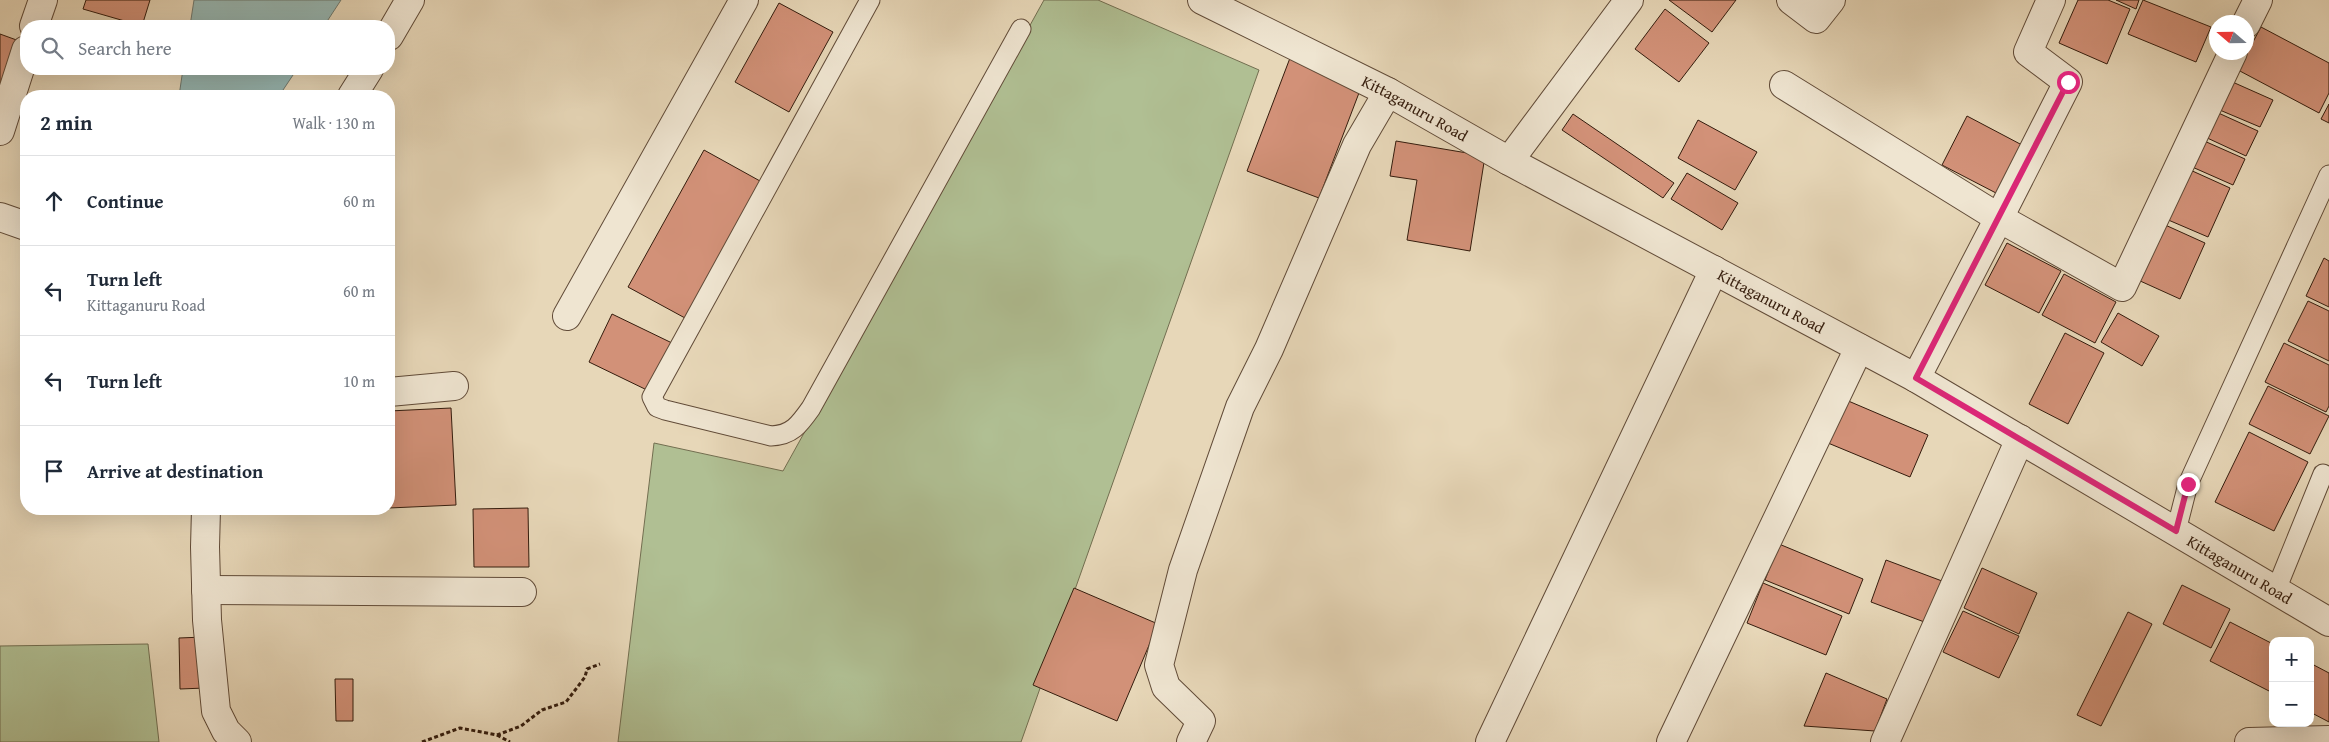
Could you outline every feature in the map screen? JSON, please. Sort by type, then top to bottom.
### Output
[{"type":"street","points":[[36,20],[43,0]]},
{"type":"street","points":[[395,26],[410,0]]},
{"type":"street","points":[[567,316],[744,0]]},
{"type":"street","name":"Kittaganuru Road","points":[[1202,0],[1388,92],[1509,161],[1916,378],[2329,622]]},
{"type":"street","points":[[1509,161],[1629,0]]},
{"type":"street","points":[[1791,0],[1816,19],[1831,0]]},
{"type":"street","points":[[1916,378],[2068,82],[2028,52],[2051,0]]},
{"type":"street","points":[[2250,15],[2258,0]]},
{"type":"street","points":[[1784,85],[1999,218],[2122,287],[2229,60]]},
{"type":"street","points":[[0,131],[20,69]]},
{"type":"street","points":[[356,90],[365,75]]},
{"type":"street","points":[[1191,742],[1201,721],[1166,687],[1159,665],[1183,570],[1240,407],[1270,349],[1356,145],[1388,92]]},
{"type":"street","points":[[0,217],[20,224]]},
{"type":"street","points":[[1490,742],[1714,270]]},
{"type":"street","points":[[1671,742],[1859,348]]},
{"type":"street","points":[[395,391],[454,386]]},
{"type":"street","points":[[1885,742],[2020,439]]},
{"type":"street","points":[[206,515],[206,590],[216,711],[226,731],[237,742]]},
{"type":"street","points":[[206,590],[522,592]]},
{"type":"street","points":[[2249,742],[2324,741]]},
{"type":"lane","points":[[870,0],[652,397],[657,407],[771,436],[783,436],[797,428],[816,400],[1020,29]]},
{"type":"lane","points":[[2176,531],[2188,484],[2329,175]]},
{"type":"lane","points":[[2276,590],[2323,474]]},
{"type":"path","points":[[497,735],[521,726],[542,710],[566,702],[585,677],[587,670],[600,664]]},
{"type":"path","points":[[422,742],[460,728],[497,735],[510,742]]},
{"type":"green space","points":[[1044,0],[1098,0],[1259,70],[1021,742],[618,742],[654,443],[783,471]]},
{"type":"green space","points":[[148,644],[159,742],[0,742],[0,646]]},
{"type":"water","points":[[194,0],[341,0],[328,20],[191,20]]},
{"type":"water","points":[[182,75],[293,75],[283,90],[180,90]]},
{"type":"building","points":[[86,0],[150,0],[144,20],[121,20],[83,9]]},
{"type":"building","points":[[1669,0],[1736,0],[1712,32]]},
{"type":"building","points":[[2078,0],[2108,0],[2130,9],[2107,64],[2059,43]]},
{"type":"building","points":[[2116,0],[2139,0],[2136,9]]},
{"type":"building","points":[[2143,0],[2209,26],[2209,32],[2196,62],[2128,34]]},
{"type":"building","points":[[779,3],[833,32],[789,112],[735,82]]},
{"type":"building","points":[[1665,9],[1709,43],[1679,82],[1635,49]]},
{"type":"building","points":[[2261,27],[2329,63],[2329,93],[2319,113],[2238,70],[2243,60],[2254,60],[2254,40]]},
{"type":"building","points":[[0,34],[20,41],[20,47],[0,101]]},
{"type":"building","points":[[1290,58],[1362,85],[1319,198],[1247,171]]},
{"type":"building","points":[[2228,80],[2273,100],[2260,127],[2215,108]]},
{"type":"building","points":[[2329,104],[2329,123],[2321,119]]},
{"type":"building","points":[[2214,111],[2258,131],[2246,156],[2203,136]]},
{"type":"building","points":[[1573,114],[1674,183],[1663,198],[1562,130]]},
{"type":"building","points":[[1967,116],[2022,145],[1996,193],[1942,165]]},
{"type":"building","points":[[1698,120],[1757,152],[1735,190],[1678,158]]},
{"type":"building","points":[[2202,140],[2245,159],[2233,185],[2190,166]]},
{"type":"building","points":[[1396,141],[1485,156],[1470,251],[1407,240],[1417,180],[1390,176]]},
{"type":"building","points":[[704,150],[760,181],[685,318],[628,287]]},
{"type":"building","points":[[2188,169],[2230,188],[2208,237],[2166,219]]},
{"type":"building","points":[[1687,173],[1738,203],[1722,230],[1671,199]]},
{"type":"building","points":[[2163,224],[2205,243],[2180,299],[2138,280]]},
{"type":"building","points":[[2007,243],[2061,271],[2039,313],[1985,285]]},
{"type":"building","points":[[2324,258],[2329,261],[2329,307],[2306,296]]},
{"type":"building","points":[[2064,274],[2116,302],[2095,343],[2042,315]]},
{"type":"building","points":[[2308,301],[2329,311],[2329,361],[2288,341]]},
{"type":"building","points":[[2118,313],[2159,336],[2142,366],[2101,342]]},
{"type":"building","points":[[612,314],[672,343],[649,391],[589,362]]},
{"type":"building","points":[[2065,333],[2104,353],[2068,424],[2029,404]]},
{"type":"building","points":[[2284,343],[2329,365],[2329,406],[2326,412],[2265,382]]},
{"type":"building","points":[[2268,386],[2329,416],[2310,454],[2249,424]]},
{"type":"building","points":[[1846,400],[1928,435],[1910,477],[1828,443]]},
{"type":"building","points":[[451,408],[456,505],[395,508],[395,411]]},
{"type":"building","points":[[2249,432],[2308,462],[2274,531],[2215,502]]},
{"type":"building","points":[[528,508],[529,567],[474,567],[473,509]]},
{"type":"building","points":[[1779,544],[1863,579],[1849,614],[1765,580]]},
{"type":"building","points":[[1886,560],[1942,581],[1927,623],[1871,602]]},
{"type":"building","points":[[1982,568],[2037,593],[2019,634],[1964,608]]},
{"type":"building","points":[[1763,583],[1842,616],[1826,655],[1747,623]]},
{"type":"building","points":[[2182,585],[2230,609],[2211,648],[2163,624]]},
{"type":"building","points":[[1074,588],[1158,624],[1117,721],[1033,685]]},
{"type":"building","points":[[1963,611],[2019,636],[1999,678],[1943,652]]},
{"type":"building","points":[[2128,612],[2152,624],[2101,726],[2077,715]]},
{"type":"building","points":[[2230,622],[2269,642],[2269,691],[2210,661]]},
{"type":"building","points":[[204,637],[205,688],[180,689],[179,638]]},
{"type":"building","points":[[2314,665],[2329,673],[2329,722],[2314,714]]},
{"type":"building","points":[[1826,673],[1887,699],[1875,731],[1804,726]]},
{"type":"building","points":[[335,679],[353,679],[353,721],[336,721]]},
{"type":"route","points":[[2068,82],[1916,378],[2176,531],[2188,484]]}]
